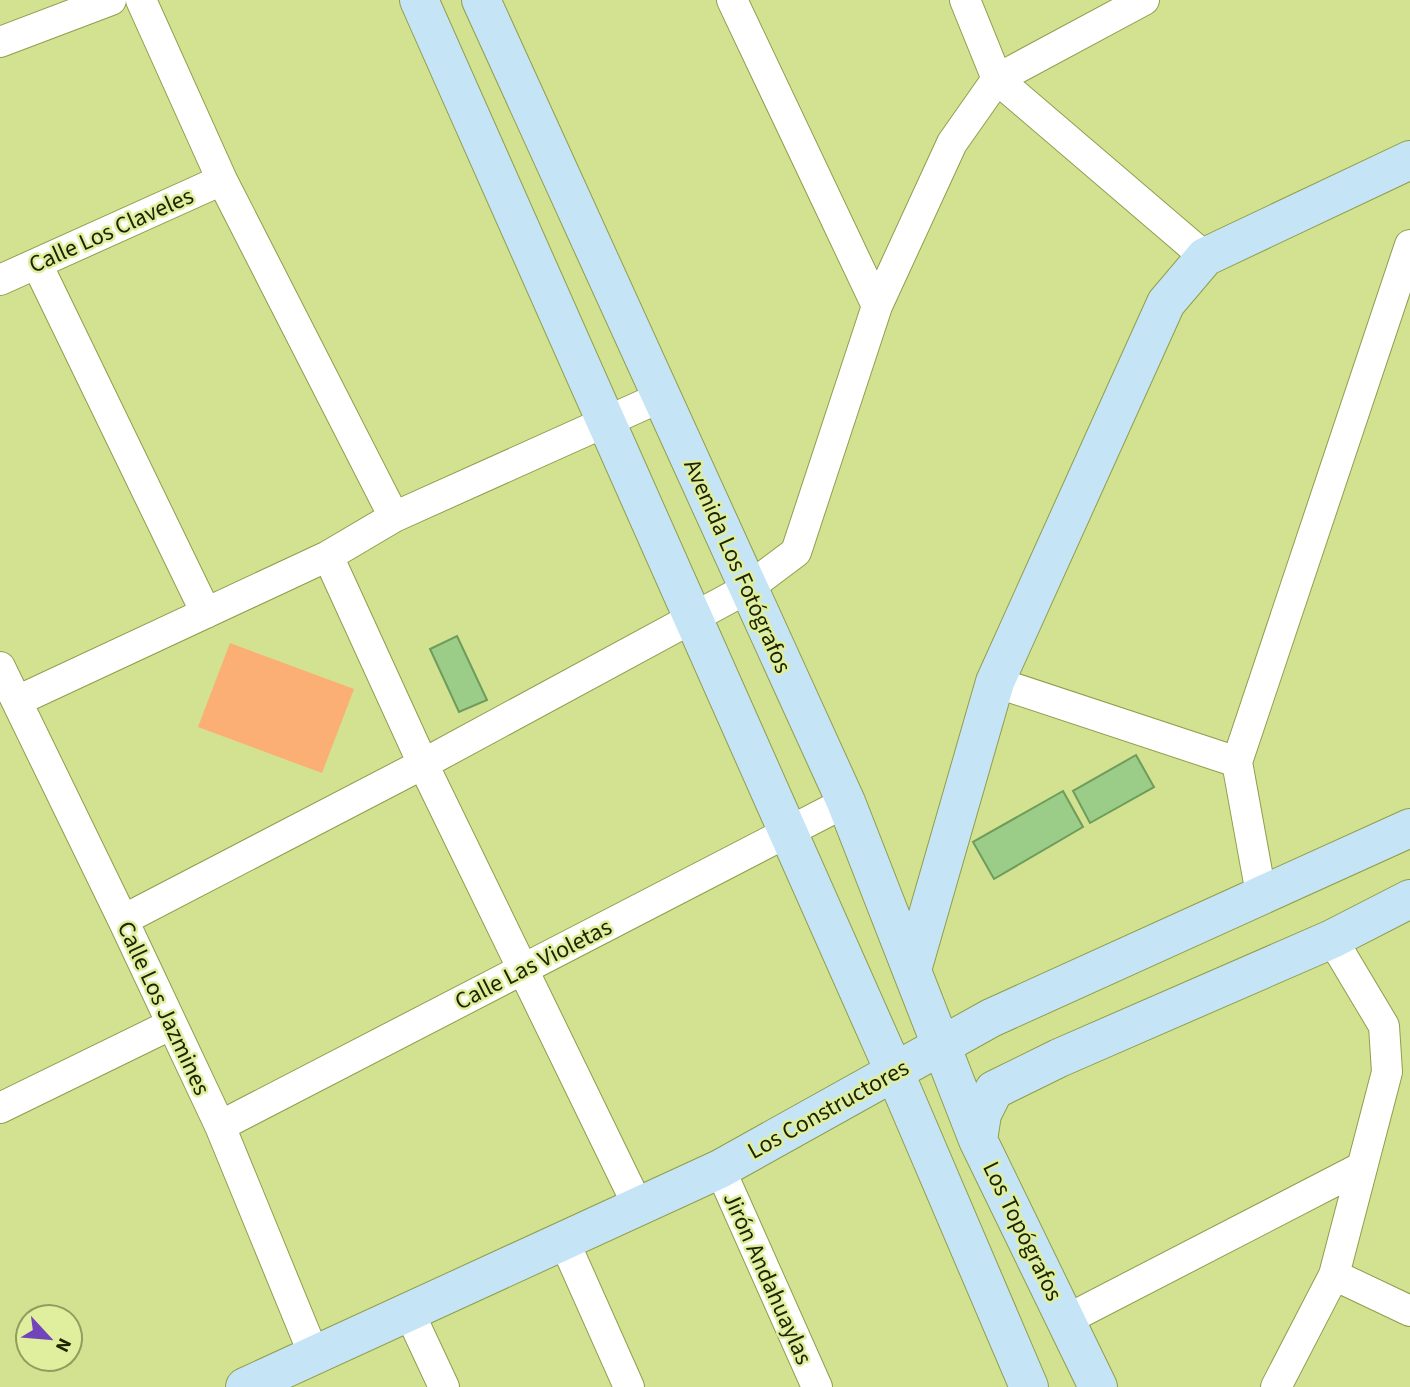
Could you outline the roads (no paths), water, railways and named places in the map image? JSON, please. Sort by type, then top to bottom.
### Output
[{"type":"street","points":[[0,42],[111,0]]},
{"type":"street","points":[[141,0],[222,180],[394,517]]},
{"type":"street","points":[[419,0],[894,1071],[1029,1387]]},
{"type":"street","name":"Avenida Los Fotógrafos","points":[[481,0],[846,802],[978,1140]]},
{"type":"street","points":[[732,0],[877,306]]},
{"type":"street","points":[[965,0],[997,79],[1205,257]]},
{"type":"street","points":[[123,919],[423,764],[693,618],[748,588],[796,552],[877,306],[952,143],[997,79],[1144,0]]},
{"type":"street","points":[[912,970],[995,682],[1166,303],[1205,257],[1410,160]]},
{"type":"street","name":"Calle Los Claveles","points":[[0,281],[222,180]]},
{"type":"street","points":[[1261,894],[1237,762],[1410,245]]},
{"type":"street","points":[[37,264],[206,613]]},
{"type":"street","points":[[17,701],[328,556],[394,517],[661,397]]},
{"type":"street","points":[[328,556],[521,970],[638,1206]]},
{"type":"street","name":"Calle Los Jazmines","points":[[0,667],[220,1126],[314,1355]]},
{"type":"street","points":[[995,682],[1237,762]]},
{"type":"street","name":"Calle Las Violetas","points":[[220,1126],[846,802]]},
{"type":"street","name":"Los Constructores","points":[[245,1387],[720,1169],[991,1018],[1410,828]]},
{"type":"street","points":[[1276,1387],[1334,1275],[1387,1072],[1384,1026],[1332,939],[1410,900]]},
{"type":"street","name":"Los Topógrafos","points":[[1098,1387],[978,1140],[982,1114],[994,1090],[1332,939]]},
{"type":"street","points":[[0,1108],[172,1024]]},
{"type":"street","points":[[1066,1320],[1362,1167]]},
{"type":"street","name":"Jirón Andahuaylas","points":[[720,1169],[817,1387]]},
{"type":"street","points":[[564,1241],[629,1387]]},
{"type":"street","points":[[1334,1275],[1410,1311]]},
{"type":"street","points":[[409,1312],[444,1387]]}]
